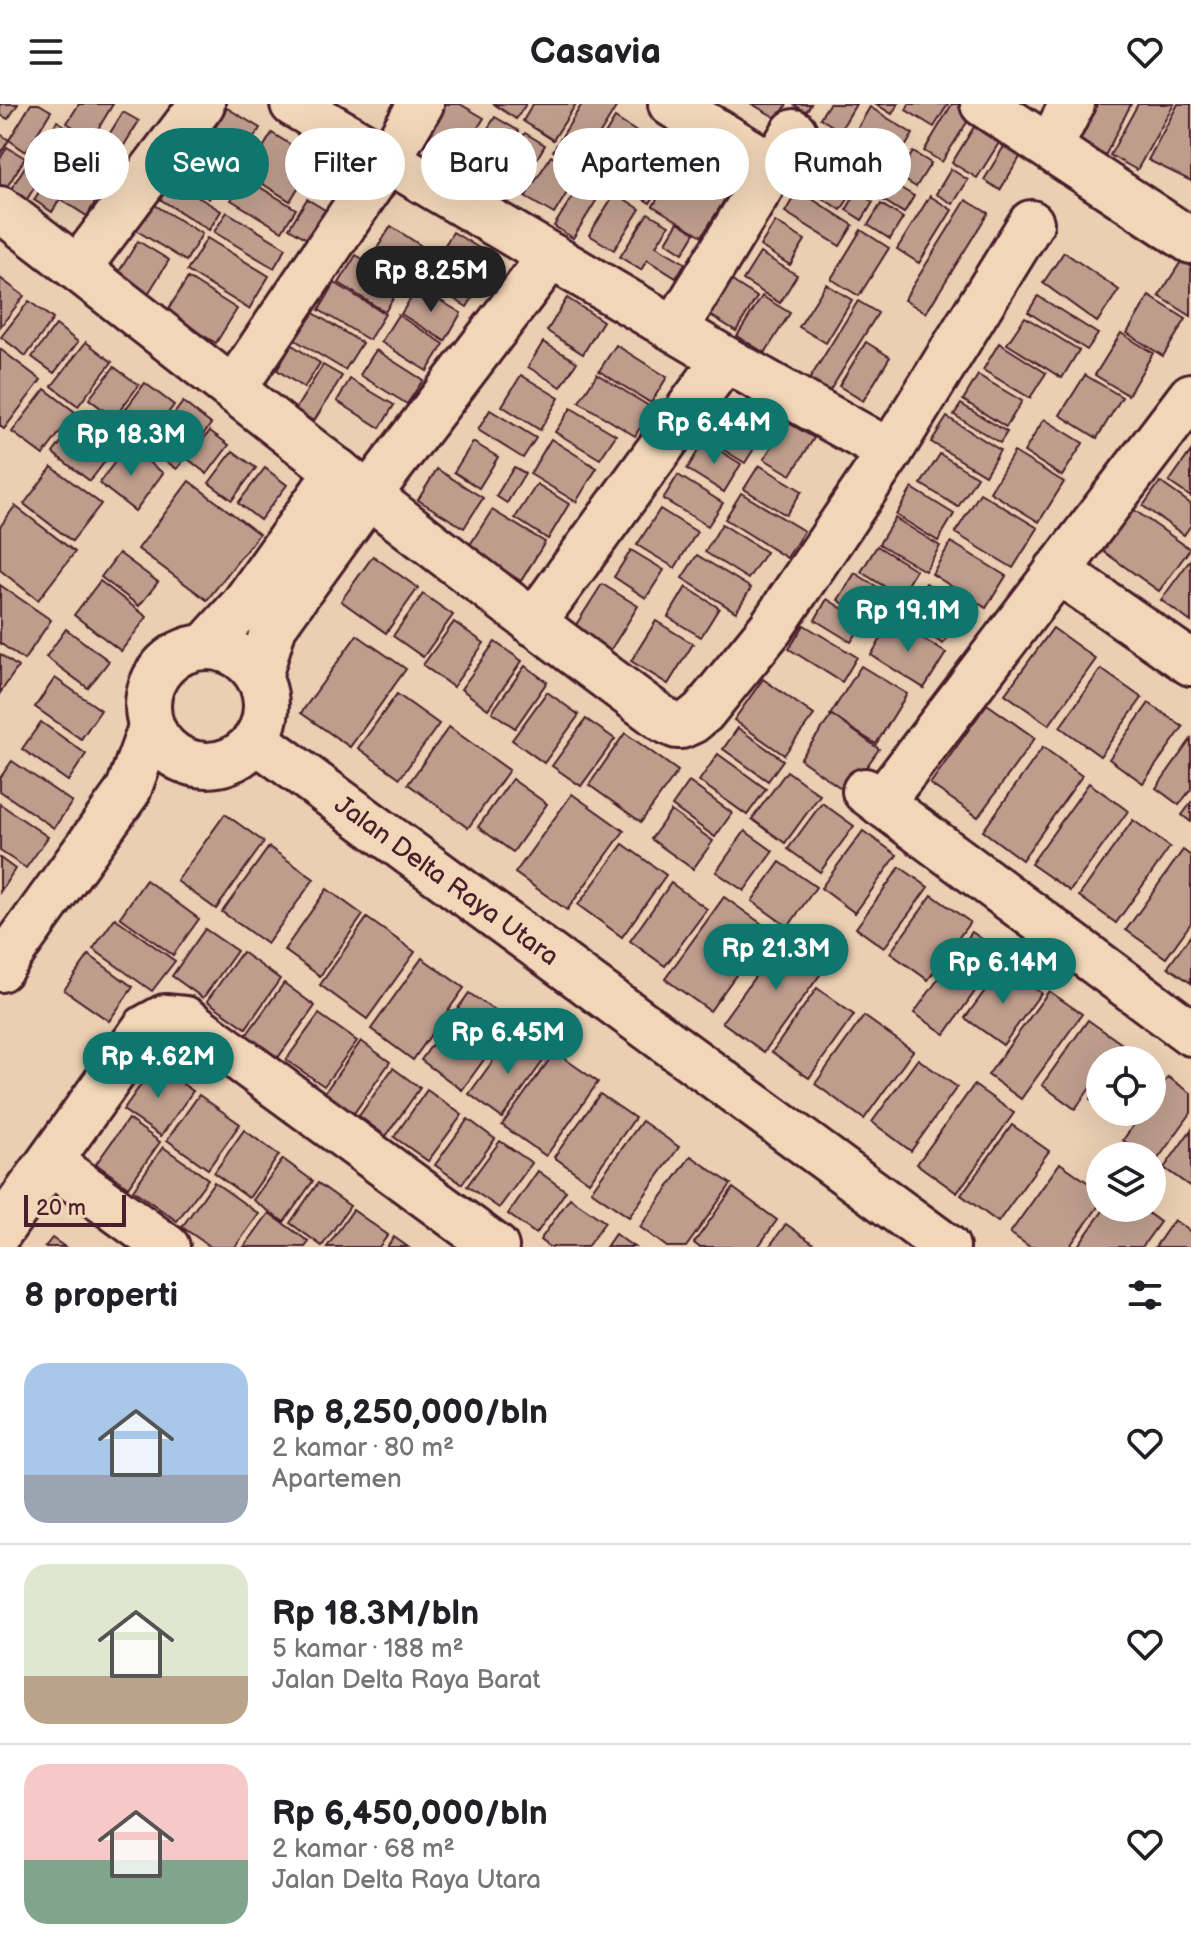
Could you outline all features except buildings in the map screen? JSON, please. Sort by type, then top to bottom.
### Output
[{"type":"street","points":[[78,268],[202,104]]},
{"type":"street","points":[[293,104],[333,128]]},
{"type":"street","points":[[671,104],[784,149],[675,329]]},
{"type":"street","points":[[983,104],[1191,241]]},
{"type":"street","points":[[1050,147],[1072,104]]},
{"type":"street","points":[[398,128],[405,109]]},
{"type":"street","points":[[405,171],[890,452]]},
{"type":"street","points":[[234,388],[361,200]]},
{"type":"street","points":[[0,209],[533,623],[664,720],[677,726],[687,724],[703,712],[771,628],[890,452],[1031,223]]},
{"type":"street","points":[[205,647],[353,484],[551,256]]},
{"type":"street","points":[[533,623],[725,359]]},
{"type":"street","points":[[1191,396],[1057,570],[873,797],[1191,1033]]},
{"type":"street","points":[[259,677],[274,626],[353,484]]},
{"type":"street","points":[[1057,570],[1191,663]]},
{"type":"street","points":[[205,647],[227,650],[245,661],[259,677],[266,698],[265,720],[256,740],[240,756],[220,765],[197,765],[182,761],[162,745],[151,728],[147,710],[149,691],[157,674],[170,660],[186,650],[205,647]]},
{"type":"street","points":[[0,969],[128,791],[151,728]]},
{"type":"street","name":"Jalan Delta Raya Utara","points":[[256,740],[947,1247]]},
{"type":"street","points":[[128,791],[182,761]]},
{"type":"street","points":[[0,1231],[145,1028],[165,1017],[185,1019],[496,1247]]},
{"type":"street","points":[[50,1162],[167,1247]]}]
